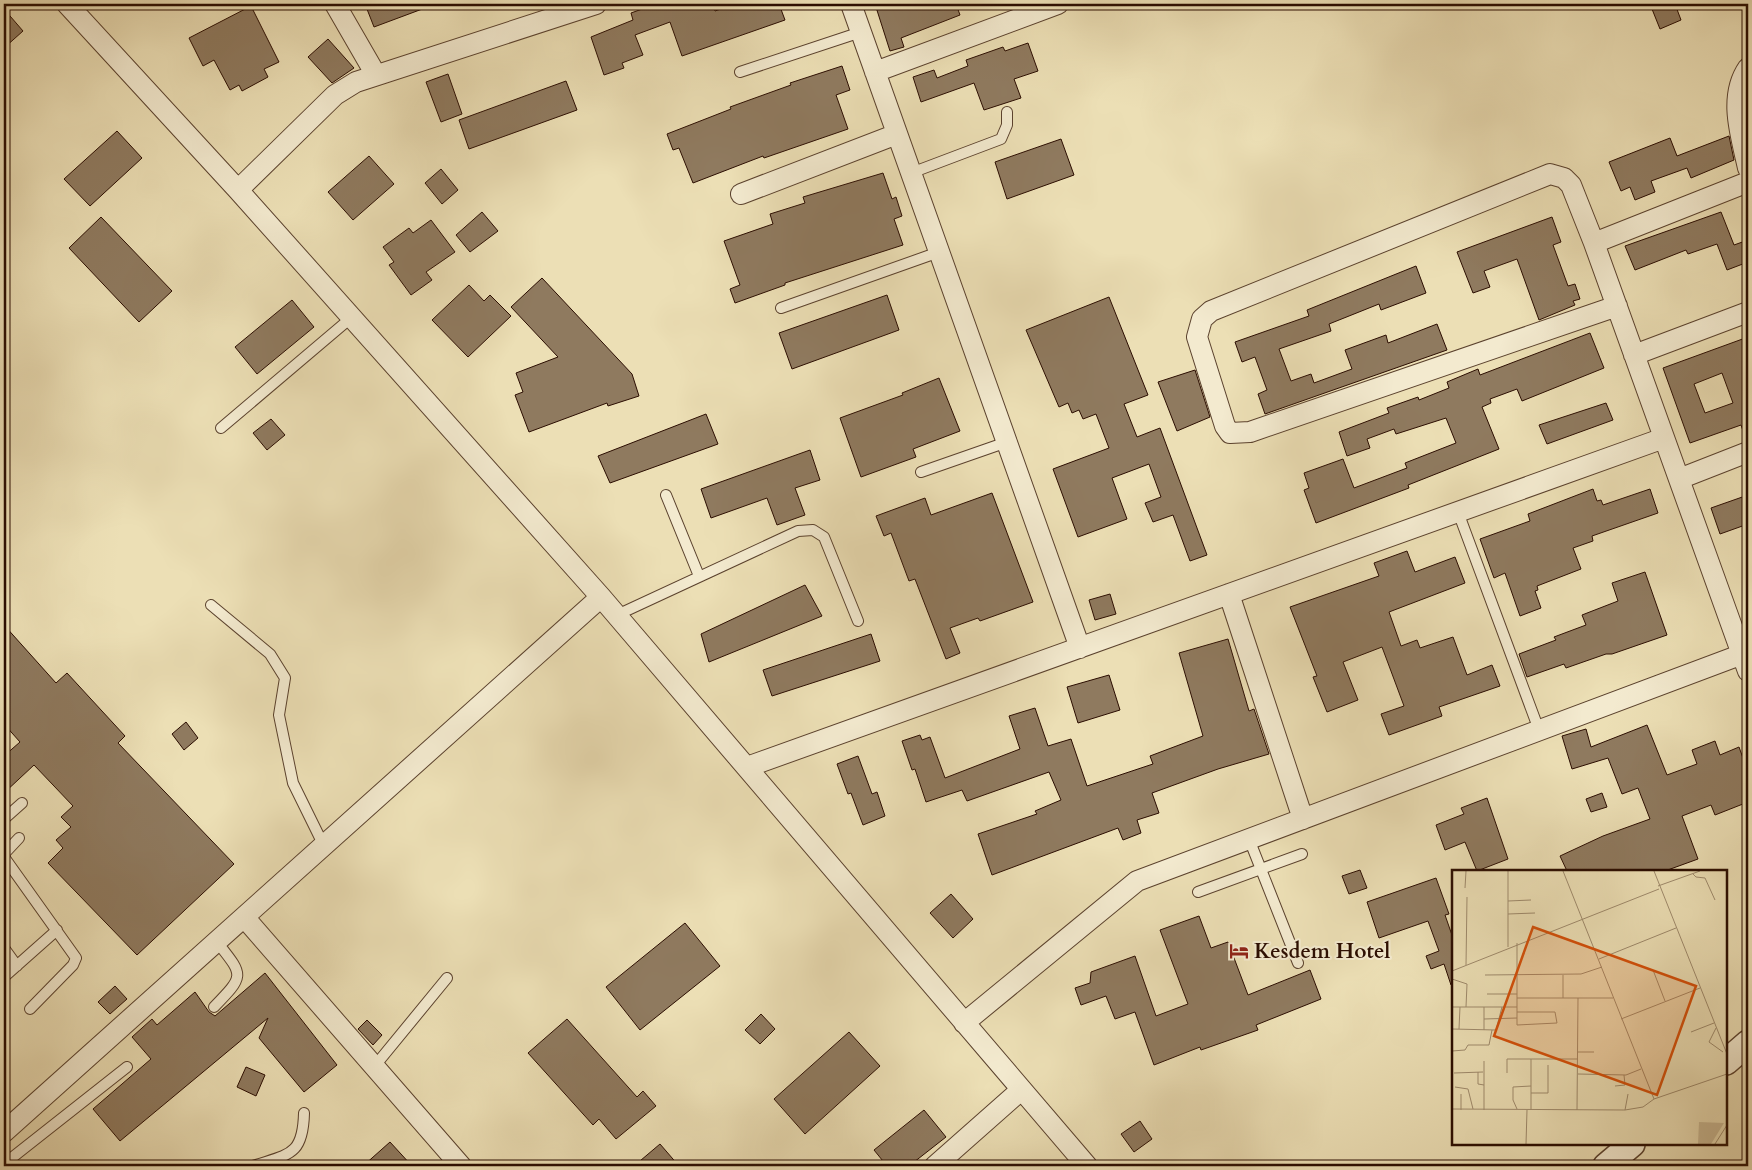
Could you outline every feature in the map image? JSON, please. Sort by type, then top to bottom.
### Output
[{"type":"street","points":[[67,4],[238,190],[617,615],[1087,1166]]},
{"type":"street","points":[[335,4],[376,75]]},
{"type":"street","points":[[238,190],[335,95],[356,82],[596,4]]},
{"type":"street","points":[[851,4],[1080,648]]},
{"type":"street","points":[[875,72],[1058,4]]},
{"type":"street","points":[[1748,68],[1739,87],[1738,119],[1748,168]]},
{"type":"street","points":[[741,194],[897,134]]},
{"type":"street","points":[[964,1022],[1137,881],[1540,730],[1746,659],[1594,243],[1571,185],[1564,178],[1550,174],[1211,311],[1202,319],[1197,337],[1225,426],[1230,433],[1250,432],[1617,306]]},
{"type":"street","points":[[1594,243],[1748,182]]},
{"type":"street","points":[[1634,355],[1748,312]]},
{"type":"street","points":[[747,767],[1664,438]]},
{"type":"street","points":[[1679,479],[1748,452]]},
{"type":"street","points":[[1229,594],[1303,819]]},
{"type":"street","points":[[4,1132],[601,597]]},
{"type":"street","points":[[244,917],[461,1166]]},
{"type":"street","points":[[1727,1061],[1748,1043]]},
{"type":"street","points":[[935,1166],[1021,1090]]},
{"type":"street","points":[[1606,1166],[1631,1145]]},
{"type":"lane","points":[[740,72],[861,32]]},
{"type":"lane","points":[[911,172],[1001,139],[1008,125],[1007,112]]},
{"type":"lane","points":[[781,308],[939,252]]},
{"type":"lane","points":[[221,428],[352,317]]},
{"type":"lane","points":[[921,472],[1007,442]]},
{"type":"lane","points":[[666,495],[699,576]]},
{"type":"lane","points":[[1458,512],[1540,730]]},
{"type":"lane","points":[[617,615],[798,531],[813,530],[824,537],[858,621]]},
{"type":"lane","points":[[211,605],[270,654],[285,678],[279,715],[292,783],[324,846]]},
{"type":"lane","points":[[4,819],[22,803]]},
{"type":"lane","points":[[19,838],[4,856],[76,958],[73,965],[30,1009]]},
{"type":"lane","points":[[1250,839],[1298,963]]},
{"type":"lane","points":[[1198,892],[1302,854]]},
{"type":"lane","points":[[4,977],[57,930]]},
{"type":"lane","points":[[214,1007],[237,983],[238,974],[236,966],[217,942]]},
{"type":"lane","points":[[4,948],[17,966]]},
{"type":"lane","points":[[374,1067],[447,978]]},
{"type":"lane","points":[[4,1164],[127,1066]]},
{"type":"lane","points":[[253,1166],[291,1153],[302,1140],[304,1113]]},
{"type":"building","points":[[365,4],[432,4],[433,5],[374,27]]},
{"type":"building","points":[[656,4],[713,4],[715,11],[735,4],[779,4],[785,20],[682,56],[670,22],[635,35],[643,55],[622,63],[624,68],[604,75],[591,37],[633,20],[631,13]]},
{"type":"building","points":[[875,4],[956,4],[960,15],[901,38],[904,47],[890,51]]},
{"type":"building","points":[[1650,4],[1675,4],[1681,20],[1660,29]]},
{"type":"building","points":[[251,6],[279,62],[264,69],[268,77],[242,91],[239,85],[230,90],[214,60],[203,66],[189,38]]},
{"type":"building","points":[[4,9],[23,31],[4,48]]},
{"type":"building","points":[[328,39],[354,68],[332,83],[308,57]]},
{"type":"building","points":[[1028,43],[1038,71],[1014,79],[1021,98],[984,110],[974,83],[921,102],[913,77],[934,70],[937,78],[968,66],[966,60],[1003,47],[1005,51]]},
{"type":"building","points":[[842,66],[850,90],[836,95],[848,129],[764,158],[763,156],[693,183],[679,148],[673,150],[667,134],[731,109],[730,107],[791,85],[790,83]]},
{"type":"building","points":[[448,74],[462,114],[441,122],[426,82]]},
{"type":"building","points":[[566,81],[577,110],[469,149],[459,120]]},
{"type":"building","points":[[117,131],[142,158],[90,206],[64,179]]},
{"type":"building","points":[[1729,136],[1734,160],[1691,178],[1687,168],[1651,181],[1655,192],[1635,200],[1630,187],[1621,191],[1609,162],[1670,138],[1677,156]]},
{"type":"building","points":[[1061,139],[1074,175],[1007,199],[995,162]]},
{"type":"building","points":[[369,156],[394,184],[353,220],[328,192]]},
{"type":"building","points":[[441,169],[458,190],[442,204],[425,183]]},
{"type":"building","points":[[883,173],[892,199],[896,197],[902,216],[894,219],[903,245],[785,283],[785,285],[735,303],[730,289],[740,285],[724,241],[773,224],[770,214],[805,203],[803,197]]},
{"type":"building","points":[[482,212],[498,231],[470,252],[456,235]]},
{"type":"building","points":[[1721,212],[1734,245],[1748,240],[1748,262],[1727,270],[1717,244],[1688,254],[1686,250],[1635,270],[1625,246]]},
{"type":"building","points":[[101,217],[172,291],[139,322],[69,248]]},
{"type":"building","points":[[1552,217],[1561,242],[1553,245],[1568,286],[1575,284],[1580,299],[1573,301],[1575,305],[1539,320],[1517,259],[1484,271],[1490,287],[1473,293],[1457,252]]},
{"type":"building","points":[[431,220],[455,252],[426,272],[432,280],[411,295],[389,265],[394,262],[383,247],[409,228],[413,233]]},
{"type":"building","points":[[1416,266],[1426,293],[1381,310],[1379,304],[1329,324],[1331,331],[1279,349],[1291,381],[1311,374],[1314,383],[1352,369],[1345,350],[1386,335],[1388,343],[1437,324],[1447,350],[1265,414],[1258,394],[1267,390],[1255,357],[1242,362],[1235,342],[1309,316],[1307,310]]},
{"type":"building","points":[[542,278],[632,374],[639,396],[608,406],[607,403],[529,432],[515,395],[523,392],[516,373],[558,357],[511,307]]},
{"type":"building","points":[[469,285],[484,301],[490,295],[511,316],[468,357],[432,320]]},
{"type":"building","points":[[887,295],[899,330],[792,369],[779,333]]},
{"type":"building","points":[[1109,297],[1148,395],[1124,404],[1137,437],[1160,428],[1207,555],[1190,561],[1173,515],[1153,522],[1145,503],[1161,497],[1149,464],[1112,478],[1127,519],[1078,537],[1053,469],[1109,448],[1096,414],[1083,419],[1079,410],[1072,413],[1068,403],[1059,407],[1026,330]]},
{"type":"building","points":[[292,300],[314,327],[257,374],[235,347]]},
{"type":"building","points":[[1590,333],[1604,368],[1522,401],[1517,389],[1490,399],[1491,403],[1482,407],[1499,449],[1408,485],[1409,488],[1316,523],[1304,490],[1309,488],[1304,473],[1343,459],[1354,488],[1407,468],[1405,463],[1456,443],[1446,418],[1396,434],[1394,429],[1367,439],[1370,448],[1347,456],[1339,432],[1389,413],[1387,408],[1418,397],[1419,400],[1449,388],[1447,382],[1478,369],[1480,375]]},
{"type":"building","points":[[1748,337],[1748,440],[1746,440],[1741,425],[1690,443],[1663,368]],"holes":[[[1722,373],[1733,403],[1705,413],[1694,384]]]},
{"type":"building","points":[[1195,370],[1210,417],[1177,431],[1158,382]]},
{"type":"building","points":[[939,378],[960,431],[913,449],[916,457],[861,477],[840,418],[903,395],[902,393]]},
{"type":"building","points":[[1606,403],[1613,420],[1547,444],[1539,425]]},
{"type":"building","points":[[706,414],[718,444],[610,483],[598,456]]},
{"type":"building","points":[[271,419],[285,435],[267,450],[253,433]]},
{"type":"building","points":[[810,450],[820,480],[795,488],[805,515],[777,525],[767,498],[711,518],[701,489]]},
{"type":"building","points":[[1593,489],[1597,501],[1601,500],[1603,505],[1650,489],[1658,513],[1592,536],[1593,541],[1573,548],[1581,569],[1537,586],[1538,590],[1535,591],[1541,608],[1520,616],[1505,573],[1494,578],[1480,539],[1530,521],[1528,514]]},
{"type":"building","points":[[992,493],[1033,602],[980,621],[978,618],[950,628],[960,653],[946,659],[915,579],[909,581],[891,533],[884,536],[876,516],[925,498],[931,515]]},
{"type":"building","points":[[1748,495],[1748,524],[1720,534],[1711,508]]},
{"type":"building","points":[[1407,551],[1415,572],[1455,557],[1465,583],[1389,612],[1401,646],[1417,640],[1420,648],[1453,637],[1467,675],[1492,665],[1500,686],[1439,707],[1442,716],[1389,735],[1381,714],[1404,706],[1382,647],[1343,662],[1358,700],[1327,712],[1313,677],[1317,676],[1290,607],[1379,576],[1374,563]]},
{"type":"building","points":[[1645,572],[1667,635],[1566,668],[1564,664],[1527,677],[1519,654],[1556,640],[1554,637],[1586,625],[1582,615],[1618,601],[1612,583]]},
{"type":"building","points":[[805,585],[822,616],[709,662],[701,634]]},
{"type":"building","points":[[1110,594],[1116,614],[1095,620],[1089,600]]},
{"type":"building","points":[[4,625],[56,683],[67,673],[125,736],[118,743],[234,864],[137,955],[48,863],[63,848],[56,840],[71,827],[61,817],[73,806],[34,765],[4,793],[4,756],[20,742],[4,724]]},
{"type":"building","points":[[871,634],[880,661],[772,696],[763,670]]},
{"type":"building","points":[[1228,639],[1249,711],[1254,709],[1269,754],[1218,769],[1152,793],[1159,813],[1137,820],[1141,833],[1123,840],[1118,828],[992,875],[978,834],[1037,814],[1035,811],[1061,800],[1049,772],[967,801],[962,790],[926,802],[915,769],[912,770],[902,741],[920,735],[922,740],[930,737],[945,778],[1020,749],[1009,716],[1035,708],[1048,746],[1071,739],[1087,786],[1153,764],[1150,756],[1203,736],[1179,653]]},
{"type":"building","points":[[1109,675],[1120,710],[1078,723],[1067,687]]},
{"type":"building","points":[[186,722],[198,738],[184,750],[172,734]]},
{"type":"building","points":[[1647,725],[1667,775],[1697,764],[1692,750],[1715,741],[1720,755],[1739,747],[1748,772],[1748,802],[1715,815],[1711,805],[1682,816],[1698,859],[1668,870],[1567,870],[1560,856],[1603,836],[1650,819],[1638,788],[1622,794],[1608,758],[1572,769],[1562,736],[1586,729],[1591,747]]},
{"type":"building","points":[[858,756],[872,794],[877,792],[885,816],[863,825],[851,793],[848,794],[837,764]]},
{"type":"building","points":[[1602,793],[1607,807],[1591,812],[1586,799]]},
{"type":"building","points":[[1487,798],[1508,859],[1477,870],[1465,842],[1445,850],[1436,825],[1464,814],[1461,808]]},
{"type":"building","points":[[1360,870],[1367,888],[1349,894],[1342,876]]},
{"type":"building","points":[[1436,878],[1449,914],[1445,915],[1452,935],[1452,984],[1444,964],[1431,969],[1426,956],[1439,951],[1428,921],[1379,938],[1367,902]]},
{"type":"building","points":[[951,894],[973,919],[953,938],[930,913]]},
{"type":"building","points":[[1199,916],[1211,948],[1228,942],[1248,995],[1310,970],[1321,999],[1256,1025],[1258,1030],[1201,1050],[1200,1047],[1154,1065],[1135,1012],[1115,1019],[1106,996],[1081,1005],[1075,988],[1090,983],[1091,972],[1135,956],[1156,1016],[1188,1004],[1160,930]]},
{"type":"building","points":[[685,923],[720,966],[640,1030],[606,987]]},
{"type":"building","points":[[265,973],[337,1065],[304,1092],[259,1038],[268,1018],[120,1141],[93,1109],[151,1059],[132,1037],[152,1019],[157,1025],[195,992],[209,1012],[215,1016]]},
{"type":"building","points":[[115,986],[127,999],[110,1014],[98,1002]]},
{"type":"building","points":[[761,1014],[775,1029],[760,1044],[745,1030]]},
{"type":"building","points":[[567,1019],[637,1097],[643,1091],[656,1106],[616,1139],[599,1119],[593,1125],[528,1053]]},
{"type":"building","points":[[367,1020],[382,1035],[373,1045],[358,1029]]},
{"type":"building","points":[[849,1032],[880,1066],[805,1134],[774,1099]]},
{"type":"building","points":[[246,1067],[265,1075],[256,1096],[237,1087]]},
{"type":"building","points":[[924,1110],[946,1137],[909,1166],[887,1166],[874,1150]]},
{"type":"building","points":[[1140,1121],[1152,1139],[1134,1152],[1121,1134]]},
{"type":"building","points":[[390,1142],[412,1166],[363,1166]]},
{"type":"building","points":[[660,1144],[679,1166],[634,1166]]},
{"type":"place","name":"Kesdem Hotel","points":[[1239,951]]}]
